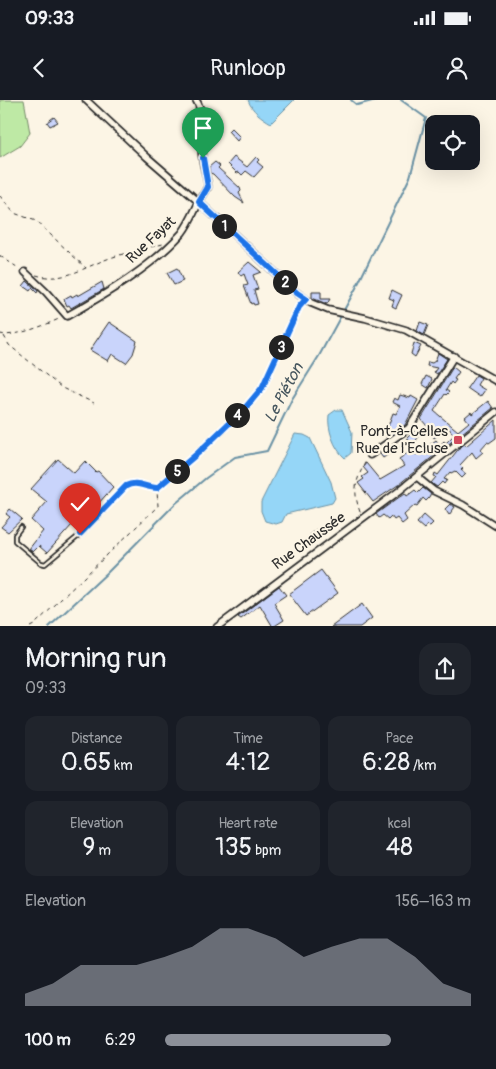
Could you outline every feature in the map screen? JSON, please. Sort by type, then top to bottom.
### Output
[{"type":"street","points":[[86,100],[297,293],[317,306],[406,330],[454,356],[496,382]]},
{"type":"street","name":"Rue Fayat","points":[[66,316],[120,284],[147,264],[183,231],[208,187],[201,138],[203,118],[196,100]]},
{"type":"street","points":[[25,272],[46,292],[66,316]]},
{"type":"street","points":[[370,455],[409,428],[454,356]]},
{"type":"street","name":"Rue Chaussée","points":[[217,626],[417,477],[496,412]]},
{"type":"street","points":[[417,477],[434,491],[463,505],[496,526]]},
{"type":"lane","points":[[21,527],[15,535],[15,541],[41,563],[45,564],[80,534],[126,486],[131,483],[138,483],[157,488],[203,449],[246,407],[262,388],[299,307],[306,299]]},
{"type":"path","points":[[0,196],[14,213],[36,221],[86,268]]},
{"type":"path","points":[[0,256],[25,272],[45,278],[68,276],[110,258],[171,242]]},
{"type":"path","points":[[4,336],[28,330],[66,316]]},
{"type":"path","points":[[0,334],[4,336],[9,345],[62,388],[94,403]]},
{"type":"path","points":[[363,518],[356,500],[355,489],[360,472],[370,455]]},
{"type":"path","points":[[30,626],[34,625],[158,506],[157,488]]},
{"type":"green space","points":[[0,100],[24,100],[30,133],[20,146],[0,158]]},
{"type":"water","points":[[248,100],[294,100],[271,123],[254,111]]},
{"type":"water","points":[[336,410],[342,410],[352,432],[351,453],[345,458],[332,438],[329,426],[329,415]]},
{"type":"water","points":[[295,434],[310,438],[331,482],[335,498],[332,503],[286,514],[282,522],[276,524],[265,521],[261,511],[261,502]]},
{"type":"building","points":[[54,117],[58,122],[50,126],[47,122]]},
{"type":"building","points":[[211,127],[218,133],[219,136],[216,140],[207,134]]},
{"type":"building","points":[[231,128],[240,137],[237,141],[228,131]]},
{"type":"building","points":[[234,157],[247,167],[256,157],[259,160],[257,162],[263,167],[254,177],[246,171],[242,175],[239,172],[237,173],[228,164]]},
{"type":"building","points":[[215,162],[220,166],[218,168],[240,188],[241,191],[239,193],[244,203],[210,173],[209,167]]},
{"type":"building","points":[[249,262],[261,272],[253,275],[258,289],[254,290],[258,304],[254,305],[253,303],[251,304],[244,286],[248,285],[244,274],[241,276],[238,272]]},
{"type":"building","points":[[177,268],[183,281],[174,285],[167,273]]},
{"type":"building","points":[[27,281],[38,291],[37,293],[32,288],[30,291],[23,286]]},
{"type":"building","points":[[102,282],[104,289],[71,308],[69,305],[67,306],[64,299],[71,295],[72,297],[77,294],[78,296]]},
{"type":"building","points":[[392,290],[402,295],[396,308],[392,306],[394,300],[389,298]]},
{"type":"building","points":[[312,292],[321,292],[321,299],[330,299],[327,304],[312,298]]},
{"type":"building","points":[[109,322],[137,341],[133,354],[126,363],[112,354],[108,361],[90,350]]},
{"type":"building","points":[[420,322],[428,325],[424,335],[417,331]]},
{"type":"building","points":[[414,343],[421,346],[415,357],[411,354]]},
{"type":"building","points":[[438,353],[447,359],[437,374],[434,372],[437,368],[427,366],[428,362],[432,363],[435,361]]},
{"type":"building","points":[[453,367],[459,372],[454,379],[456,380],[453,384],[451,382],[446,390],[449,392],[445,394],[434,411],[458,431],[469,422],[465,417],[471,412],[472,414],[488,401],[493,408],[398,485],[373,502],[358,483],[368,473],[363,467],[366,463],[380,480],[404,466],[399,459],[412,450],[416,455],[436,440],[440,445],[444,441],[446,443],[454,435],[448,427],[434,438],[433,433],[421,419]]},
{"type":"building","points":[[476,375],[481,378],[477,385],[485,390],[480,397],[467,388]]},
{"type":"building","points":[[426,376],[432,379],[428,388],[422,384]]},
{"type":"building","points":[[400,395],[410,398],[411,396],[418,400],[405,425],[387,438],[385,434],[393,413],[396,414],[400,406],[392,402],[394,398],[398,400]]},
{"type":"building","points":[[496,420],[496,438],[489,443],[487,442],[480,450],[483,452],[476,458],[472,452],[460,465],[463,468],[461,470],[466,474],[462,478],[455,471],[450,472],[444,479],[447,480],[444,484],[442,482],[437,487],[431,483],[436,477],[434,476],[435,473],[438,475],[460,447],[465,444],[466,446]]},
{"type":"building","points":[[414,431],[419,436],[413,445],[407,438]]},
{"type":"building","points":[[396,443],[399,447],[383,458],[380,454]]},
{"type":"building","points":[[58,459],[74,473],[85,461],[96,472],[98,471],[113,487],[76,529],[72,525],[47,553],[39,546],[33,552],[29,549],[43,531],[31,520],[47,502],[31,489]]},
{"type":"building","points":[[423,488],[431,494],[429,498],[426,501],[423,498],[417,506],[415,505],[404,515],[407,520],[402,524],[397,518],[394,520],[391,516],[388,519],[383,515],[379,518],[376,514],[405,493],[407,496],[415,490],[418,493]]},
{"type":"building","points":[[450,504],[455,507],[449,515],[445,509]]},
{"type":"building","points":[[10,509],[22,519],[8,532],[1,527],[10,517],[6,514]]},
{"type":"building","points":[[424,515],[433,523],[430,526],[427,525],[424,529],[417,523]]},
{"type":"building","points":[[317,529],[322,535],[315,540],[310,534]]},
{"type":"building","points":[[321,570],[338,593],[306,616],[289,594]]},
{"type":"building","points":[[279,586],[286,595],[274,603],[284,620],[275,626],[272,626],[260,605],[241,619],[238,617]]},
{"type":"building","points":[[362,604],[372,618],[361,626],[332,626]]},
{"type":"waterway","name":"Le Piéton","points":[[351,100],[357,105],[376,100]]},
{"type":"waterway","name":"Le Piéton","points":[[50,626],[108,572],[175,504],[206,478],[235,457],[267,451],[292,399],[319,356],[356,288],[410,177],[426,118],[401,100]]},
{"type":"place","name":"Pont-à-Celles Rue de l'Ecluse","points":[[458,440]]},
{"type":"route","points":[[80,534],[117,494],[131,483],[157,488],[198,453],[246,407],[262,388],[299,307],[306,299],[235,237],[199,202],[208,187],[203,158]]}]
